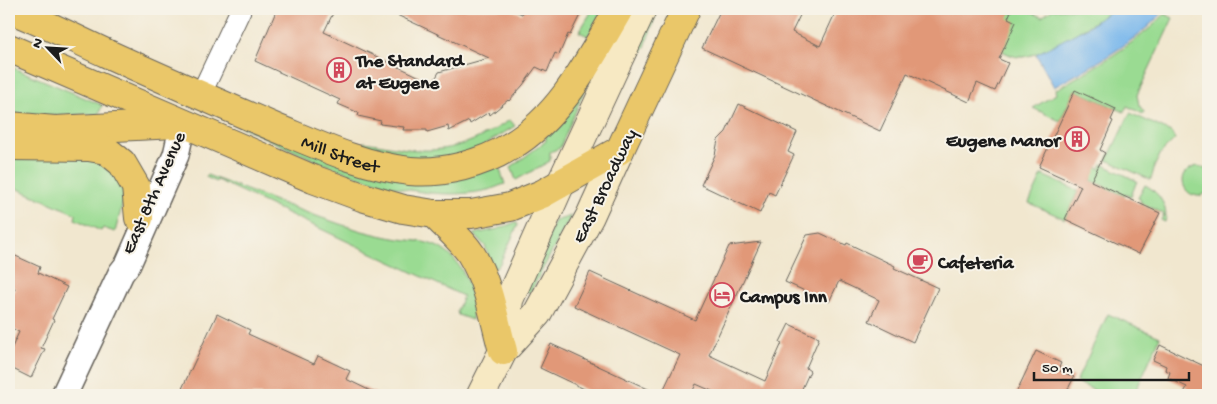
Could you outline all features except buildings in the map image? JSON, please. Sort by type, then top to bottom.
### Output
[{"type":"main road","name":"Mill Street","points":[[12,10],[200,96],[342,155],[378,166],[412,171],[445,170],[478,162],[511,147],[532,131],[546,118],[573,85],[619,9]]},
{"type":"main road","name":"East Broadway","points":[[503,351],[510,300],[561,183],[642,9]]},
{"type":"main road","name":"East Broadway","points":[[481,395],[503,351],[537,314],[590,216],[686,9]]},
{"type":"main road","points":[[9,48],[183,123],[200,96]]},
{"type":"main road","name":"Mill Street","points":[[9,126],[55,130],[183,123],[354,194],[403,209],[434,214],[471,214],[510,207],[542,194],[620,150]]},
{"type":"main road","points":[[9,146],[89,147],[106,150],[122,163],[136,187],[138,218]]},
{"type":"main road","points":[[434,214],[470,253],[480,270],[503,351]]},
{"type":"street","points":[[200,96],[241,9]]},
{"type":"street","name":"East 8th Avenue","points":[[64,395],[120,273],[124,250],[138,218],[167,153],[183,123]]},
{"type":"street","name":"East 8th Avenue","points":[[120,273],[128,264],[176,155],[183,123]]},
{"type":"green space","points":[[593,9],[603,9],[588,36],[579,32]]},
{"type":"green space","points":[[652,9],[658,9],[645,47],[623,84],[619,81]]},
{"type":"green space","points":[[1007,9],[1025,9],[1042,17],[1053,9],[1114,9],[1052,46],[1027,56],[1018,57],[990,45],[1011,11]]},
{"type":"green space","points":[[1165,14],[1173,18],[1137,95],[1139,105],[1144,112],[1143,114],[1127,106],[1124,112],[1075,90],[1060,121],[1033,108],[1056,94],[1055,90],[1127,46]]},
{"type":"green space","points":[[9,66],[102,105],[99,114],[31,116],[9,113]]},
{"type":"green space","points":[[589,80],[560,148],[550,152],[550,161],[516,180],[511,167],[546,141],[545,131]]},
{"type":"green space","points":[[1130,113],[1171,132],[1175,139],[1161,153],[1151,180],[1107,160]]},
{"type":"green space","points":[[510,120],[515,126],[481,147],[452,157],[408,159],[361,147],[364,142],[407,149],[436,150],[449,148],[485,135]]},
{"type":"green space","points":[[228,121],[326,156],[498,164],[505,184],[486,190],[451,194],[385,185],[319,162]]},
{"type":"green space","points":[[9,153],[76,153],[109,165],[123,186],[124,199],[115,232],[103,228],[101,231],[75,219],[76,214],[9,185]]},
{"type":"green space","points":[[1102,164],[1137,181],[1131,196],[1126,194],[1125,196],[1091,180],[1097,167],[1100,169]]},
{"type":"green space","points":[[1198,166],[1208,170],[1208,192],[1193,195],[1184,186],[1183,180],[1189,169]]},
{"type":"green space","points":[[207,175],[342,225],[394,238],[424,242],[441,248],[453,258],[468,283],[472,301],[472,320],[458,315],[457,311],[463,296],[217,180],[216,182],[206,177]]},
{"type":"green space","points":[[1042,175],[1078,191],[1065,219],[1029,203]]},
{"type":"green space","points":[[1145,185],[1158,195],[1164,205],[1165,222],[1161,220],[1164,214],[1140,202],[1141,200],[1138,198]]},
{"type":"green space","points":[[571,216],[530,293],[525,290],[555,221]]},
{"type":"green space","points":[[516,222],[518,225],[499,265],[493,269],[485,246],[474,234],[498,229]]},
{"type":"green space","points":[[1108,314],[1160,337],[1134,395],[1105,395],[1076,382]]},
{"type":"water","points":[[1114,9],[1166,9],[1127,43],[1099,62],[1054,87],[1036,54],[1086,28]]},
{"type":"place","name":"The Standard at Eugene","points":[[339,70]]},
{"type":"place","name":"Eugene Manor","points":[[1077,139]]},
{"type":"place","name":"Cafeteria","points":[[920,261]]},
{"type":"place","name":"Campus Inn","points":[[722,295]]}]
